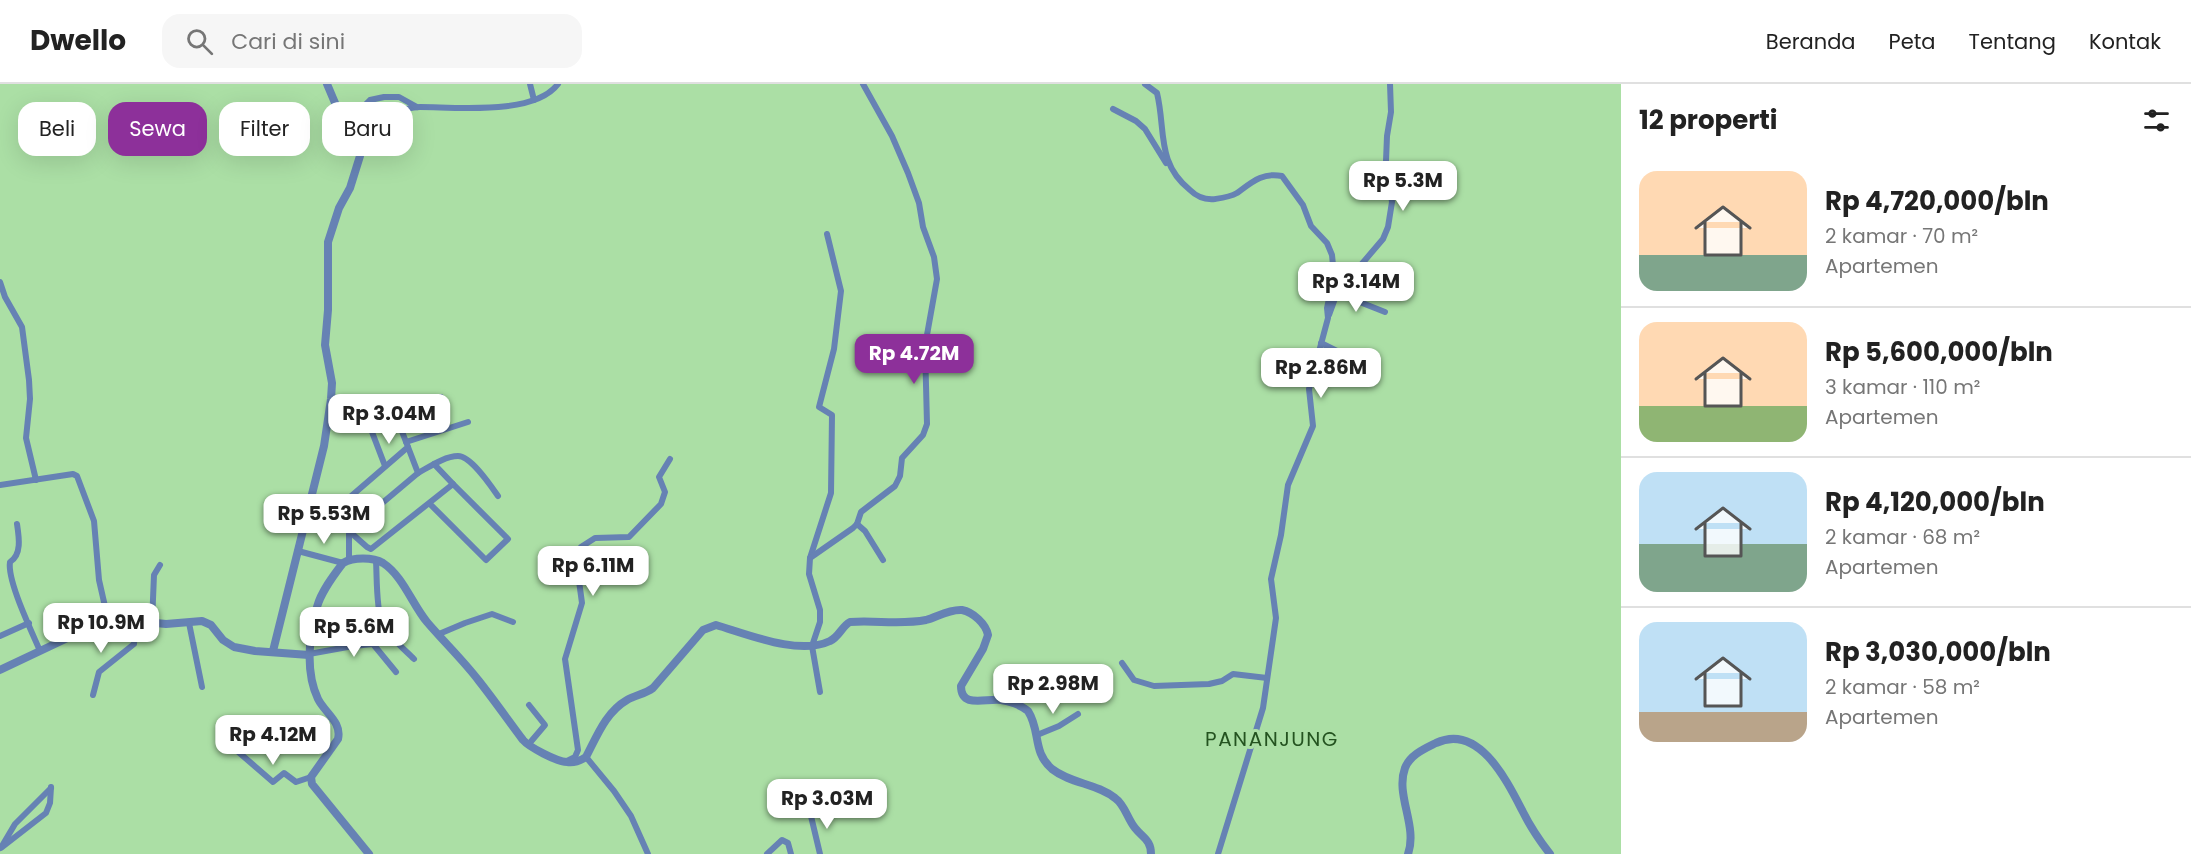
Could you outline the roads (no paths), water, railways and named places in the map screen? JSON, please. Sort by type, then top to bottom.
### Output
[{"type":"street","points":[[327,84],[335,102]]},
{"type":"street","points":[[530,84],[534,100]]},
{"type":"street","points":[[413,107],[452,109],[498,106],[543,97],[558,84]]},
{"type":"street","points":[[810,558],[857,524],[861,512],[895,486],[900,476],[902,458],[923,435],[926,428],[925,348],[937,277],[934,257],[908,173],[892,136],[863,84]]},
{"type":"street","points":[[1145,84],[1155,90],[1158,96],[1163,142],[1170,168]]},
{"type":"street","points":[[1218,854],[1263,708],[1276,618],[1271,579],[1281,535],[1288,485],[1313,426],[1309,389],[1321,343],[1337,293],[1383,239],[1388,227],[1392,202],[1386,161],[1387,136],[1392,112],[1390,84]]},
{"type":"street","points":[[368,102],[384,97],[399,97],[409,102]]},
{"type":"street","points":[[413,104],[417,106]]},
{"type":"street","points":[[1113,108],[1145,129],[1170,168],[1190,191],[1206,199],[1231,196],[1264,176],[1272,174],[1282,176],[1303,205],[1311,226],[1327,243],[1332,255],[1334,266],[1327,308],[1328,318]]},
{"type":"street","points":[[273,651],[324,446],[331,399],[332,383],[325,345],[328,310],[328,242],[339,208],[351,188],[360,156]]},
{"type":"street","points":[[820,692],[812,646],[820,622],[820,610],[809,574],[810,558],[831,493],[832,415],[819,407],[834,349],[841,291],[826,234]]},
{"type":"street","points":[[0,282],[5,297],[22,327],[29,390],[26,438],[36,480]]},
{"type":"street","points":[[1337,293],[1385,312]]},
{"type":"street","points":[[1321,343],[1345,355],[1360,359]]},
{"type":"street","points":[[396,416],[441,397]]},
{"type":"street","points":[[389,398],[418,473]]},
{"type":"street","points":[[236,750],[273,782],[284,772],[296,782],[311,777],[338,739],[337,725],[318,699],[309,655],[317,607],[346,561],[349,531],[342,504],[407,445],[468,422]]},
{"type":"street","points":[[372,432],[385,466]]},
{"type":"street","points":[[349,531],[418,473],[434,464],[457,456],[473,465],[498,496]]},
{"type":"street","points":[[564,762],[575,757],[578,750],[565,672],[565,659],[582,603],[576,559],[581,547],[595,538],[629,537],[658,509],[664,492],[659,477],[670,459]]},
{"type":"street","points":[[429,503],[486,560],[508,539],[434,464]]},
{"type":"street","points":[[0,485],[74,474],[77,476],[94,521],[99,580],[109,624]]},
{"type":"street","points":[[349,531],[371,549],[453,484]]},
{"type":"street","points":[[17,524],[18,554],[9,565],[20,602],[40,651]]},
{"type":"street","points":[[857,524],[865,531],[883,560]]},
{"type":"street","points":[[298,551],[346,561],[376,561],[386,566],[398,578],[426,621],[479,681],[528,745],[564,762],[580,761],[586,757],[610,714],[624,701],[646,693],[652,688],[709,626],[716,625],[780,643],[812,646],[832,641],[850,622],[900,623],[925,620],[953,611],[967,612],[984,626],[988,635],[983,649],[961,686],[963,695],[970,701],[1000,700],[1024,708],[1031,716],[1041,759],[1070,781],[1103,790],[1116,799],[1133,825],[1149,841],[1151,854]]},
{"type":"street","points":[[376,561],[382,622],[414,659]]},
{"type":"street","points":[[152,622],[154,575],[160,565]]},
{"type":"street","points":[[439,634],[492,614],[513,622]]},
{"type":"street","points":[[93,695],[99,672],[134,644],[136,621]]},
{"type":"street","points":[[0,670],[76,634],[109,624],[136,621],[207,623],[223,640],[234,647],[255,651],[309,655],[373,644],[396,672]]},
{"type":"street","points":[[0,636],[29,623]]},
{"type":"street","points":[[189,623],[202,687]]},
{"type":"street","points":[[1122,663],[1134,680],[1154,687],[1209,684],[1222,681],[1233,674],[1267,678]]},
{"type":"street","points":[[528,745],[545,725],[530,705]]},
{"type":"street","points":[[1037,735],[1059,726],[1078,714]]},
{"type":"street","points":[[1408,854],[1411,839],[1404,786],[1405,767],[1420,751],[1450,738],[1467,741],[1479,748],[1501,773],[1550,854]]},
{"type":"street","points":[[586,757],[631,816],[648,854]]},
{"type":"street","points":[[311,777],[312,784],[369,854]]},
{"type":"street","points":[[51,787],[50,803],[46,813],[1,849],[15,824],[51,787]]},
{"type":"street","points":[[810,812],[820,854]]},
{"type":"street","points":[[767,854],[782,840],[788,843],[791,854]]},
{"type":"district","name":"PANANJUNG","points":[[1272,739]]}]
